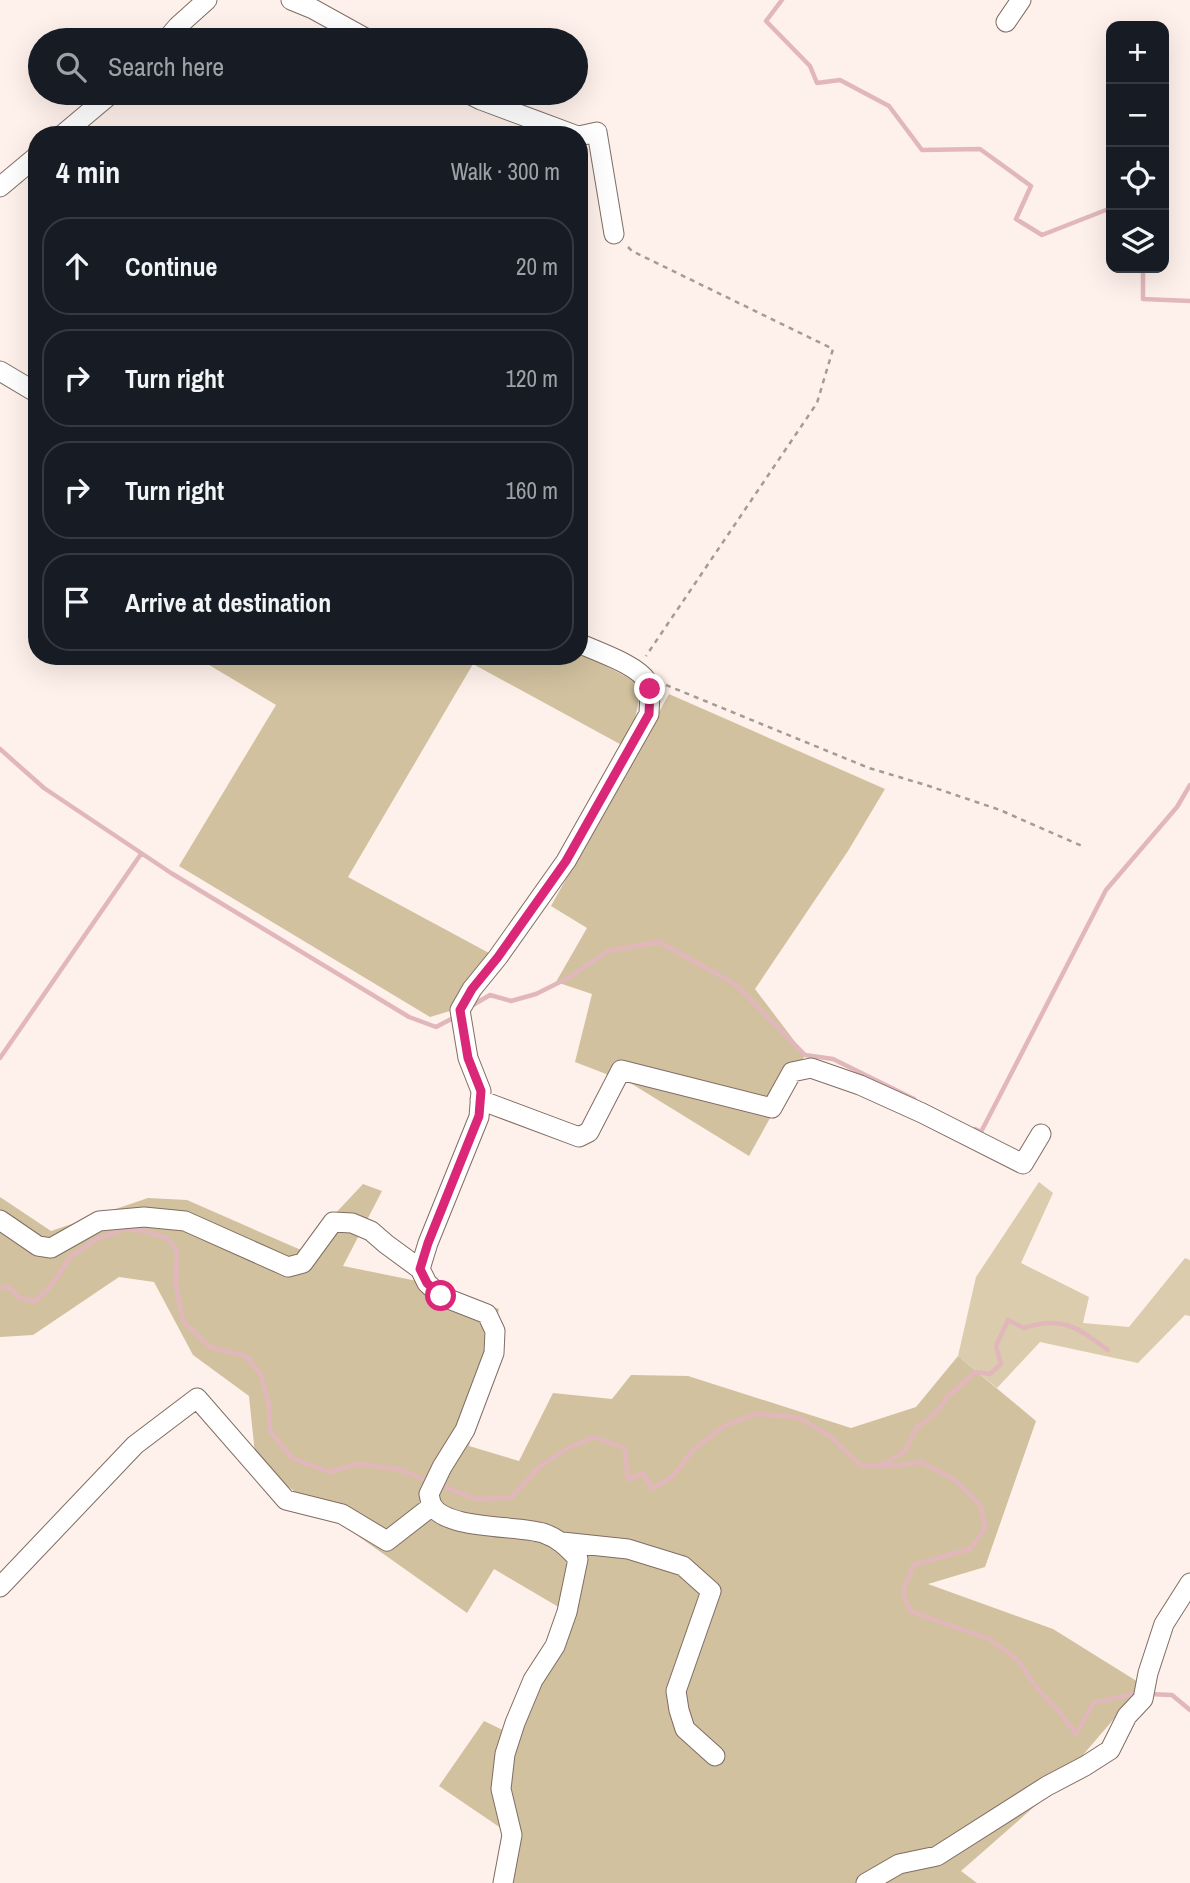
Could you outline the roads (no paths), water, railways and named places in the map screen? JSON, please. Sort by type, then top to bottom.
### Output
[{"type":"street","points":[[176,28],[207,0]]},
{"type":"street","points":[[291,0],[347,28]]},
{"type":"street","points":[[1006,22],[1021,0]]},
{"type":"street","points":[[73,126],[98,105]]},
{"type":"street","points":[[495,105],[552,126]]},
{"type":"street","points":[[588,133],[597,132],[614,234]]},
{"type":"street","points":[[0,187],[28,164]]},
{"type":"street","points":[[1,375],[28,388]]},
{"type":"street","points":[[420,1269],[479,1116],[481,1091],[468,1058],[460,1010],[472,989],[505,948],[566,861],[649,714],[650,689],[641,675],[588,648]]},
{"type":"street","points":[[480,1100],[579,1137],[589,1132],[621,1070],[772,1108],[792,1072],[811,1068],[860,1084],[1023,1164],[1041,1134]]},
{"type":"street","points":[[0,1220],[38,1246],[51,1248],[99,1221],[144,1217],[185,1221],[288,1267],[303,1263],[333,1222],[352,1223],[371,1231],[420,1269],[427,1283],[441,1296],[487,1314],[495,1331],[494,1353],[465,1430],[429,1494],[432,1506],[443,1516],[467,1523],[541,1532],[562,1542],[628,1549],[683,1566],[711,1591],[676,1691],[679,1710],[685,1729],[715,1756]]},
{"type":"street","points":[[0,1587],[135,1445],[197,1398],[286,1500],[342,1514],[387,1541],[432,1506]]},
{"type":"street","points":[[503,1883],[512,1835],[500,1789],[505,1754],[533,1680],[555,1646],[567,1612],[578,1559],[562,1542]]},
{"type":"street","points":[[866,1883],[899,1864],[937,1856],[1047,1786],[1110,1750],[1127,1716],[1143,1699],[1148,1672],[1164,1624],[1190,1583]]},
{"type":"waterway","points":[[782,0],[766,21],[810,66],[817,83],[840,80],[889,106],[922,150],[980,149],[1031,186],[1016,219],[1042,235],[1106,210]]},
{"type":"waterway","points":[[1143,273],[1143,299],[1190,301]]},
{"type":"waterway","points":[[0,749],[44,788],[171,873],[409,1017],[436,1027],[457,1016]]},
{"type":"waterway","points":[[975,1129],[981,1132],[1106,890],[1177,807],[1190,785]]},
{"type":"waterway","points":[[0,1058],[141,854]]},
{"type":"waterway","points":[[473,1005],[490,995],[511,1001],[536,994],[570,977],[608,951],[659,942],[735,984],[805,1055],[833,1059],[914,1099]]},
{"type":"waterway","points":[[0,1287],[9,1287],[19,1298],[35,1301],[51,1286],[71,1256],[97,1239],[124,1229],[144,1231],[167,1238],[177,1251],[176,1286],[183,1321],[210,1347],[246,1356],[261,1375],[269,1406],[270,1431],[292,1458],[329,1472],[358,1464],[398,1469],[429,1481]]},
{"type":"waterway","points":[[879,1464],[886,1463],[905,1451],[917,1427],[933,1416],[947,1398],[975,1372],[990,1374],[1001,1364],[996,1346],[1008,1320],[1024,1328],[1037,1324],[1059,1323],[1088,1335],[1108,1350]]},
{"type":"waterway","points":[[440,1485],[476,1499],[511,1498],[539,1467],[566,1449],[594,1437],[625,1448],[628,1480],[643,1473],[652,1489],[673,1476],[693,1450],[724,1426],[756,1414],[797,1417],[830,1436],[861,1466],[921,1462],[954,1479],[981,1506],[985,1528],[970,1549],[913,1565],[903,1593],[910,1611],[989,1639],[1018,1660],[1036,1687],[1076,1734],[1093,1703],[1139,1693]]},
{"type":"waterway","points":[[1148,1694],[1172,1695],[1190,1710]]}]
